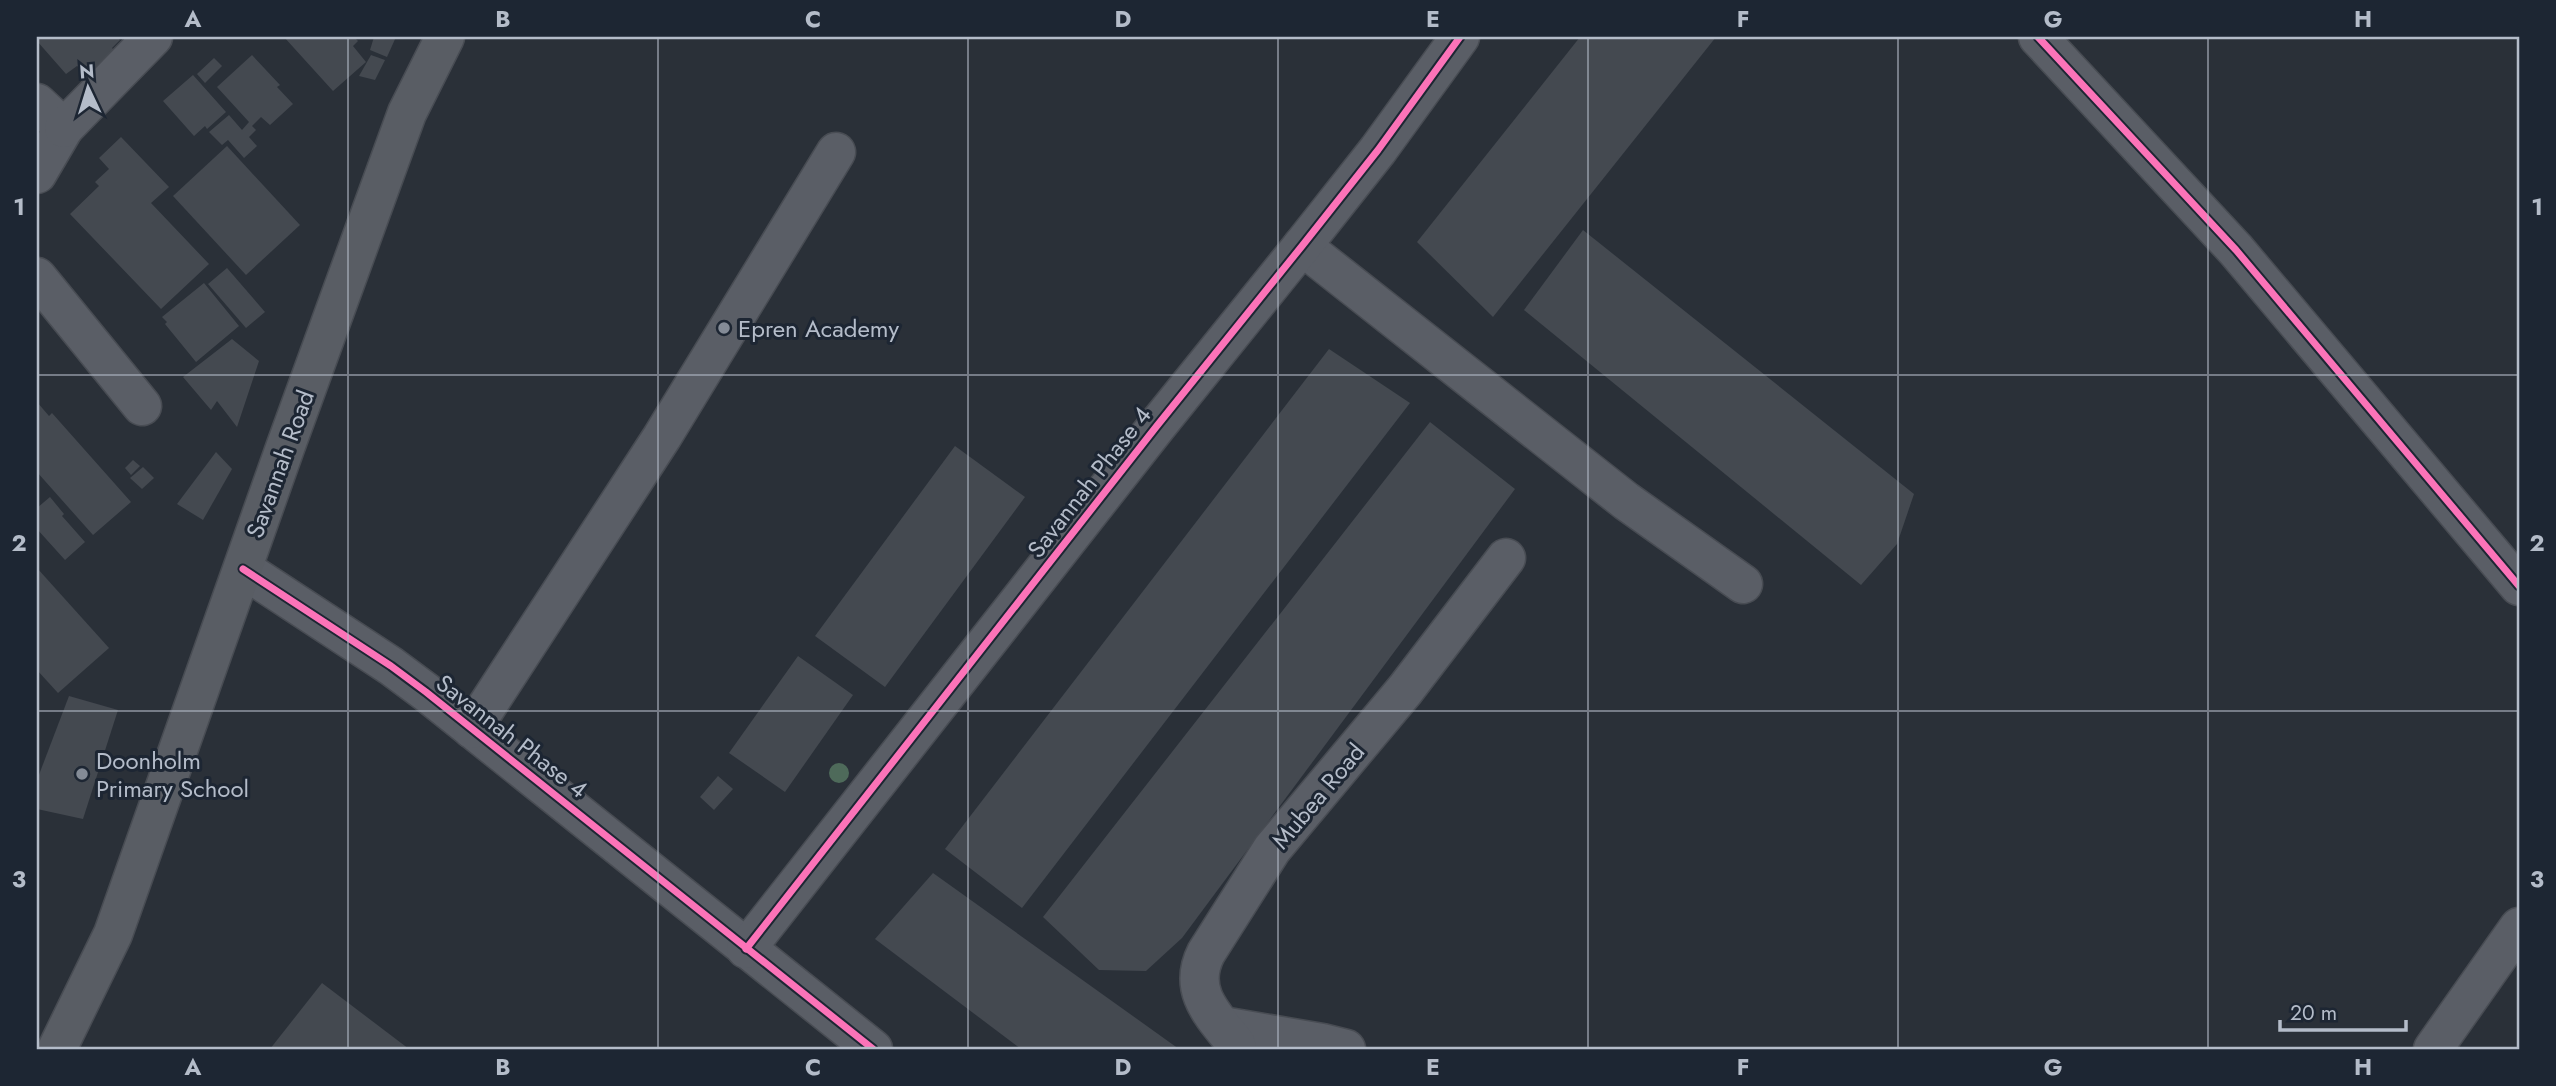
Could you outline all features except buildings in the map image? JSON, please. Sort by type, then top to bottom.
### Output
[{"type":"main road","name":"Savannah Road","points":[[57,1049],[113,934],[408,113],[445,37]]},
{"type":"street","points":[[37,174],[50,115],[153,37]]},
{"type":"street","name":"Savannah Phase 4","points":[[746,949],[1156,427],[1378,150],[1460,37]]},
{"type":"street","points":[[2039,37],[2236,250],[2519,586]]},
{"type":"street","points":[[472,729],[662,437],[836,152]]},
{"type":"street","points":[[1302,246],[1626,501],[1743,584]]},
{"type":"street","points":[[37,277],[142,406]]},
{"type":"street","name":"Mubea Road","points":[[1229,1037],[1201,995],[1199,968],[1206,953],[1272,849],[1441,646],[1506,558]]},
{"type":"street","name":"Savannah Phase 4","points":[[243,569],[391,666],[873,1049]]},
{"type":"street","points":[[2433,1049],[2519,927]]},
{"type":"street","points":[[1229,1037],[1322,1043],[1346,1049]]},
{"type":"cycle path","points":[[746,949],[1156,427],[1378,150],[1460,37]]},
{"type":"cycle path","points":[[2038,37],[2236,250],[2519,586]]},
{"type":"cycle path","points":[[243,569],[426,692],[873,1049]]},
{"type":"place","name":"Epren Academy","points":[[724,328]]},
{"type":"place","name":"Doonholm Primary School","points":[[82,774]]}]
